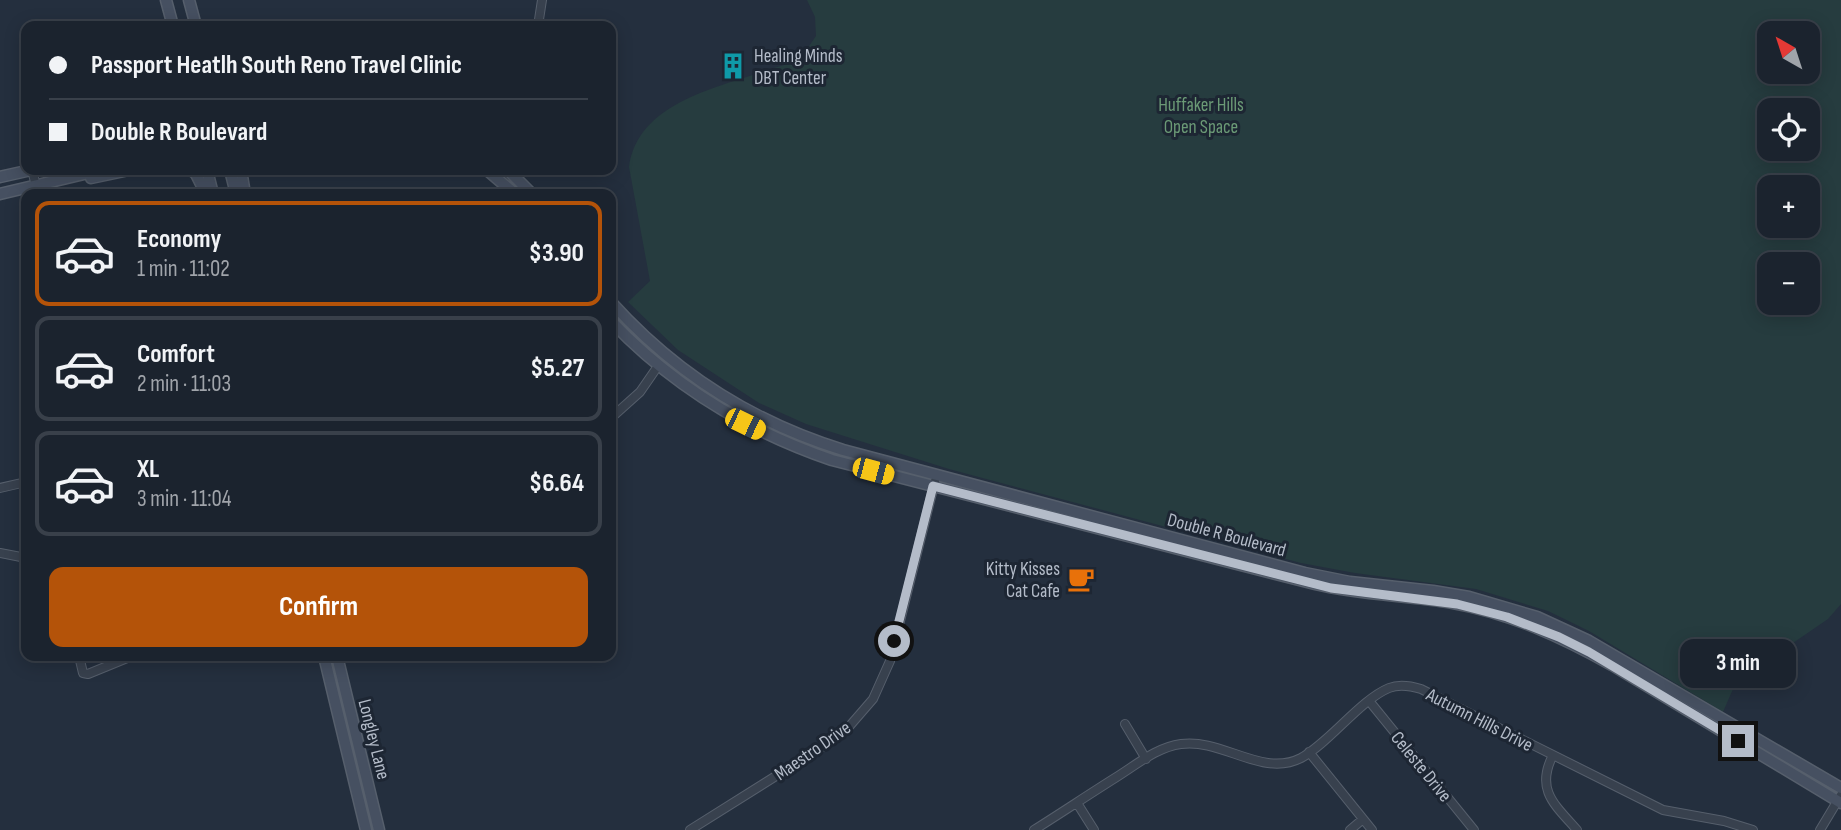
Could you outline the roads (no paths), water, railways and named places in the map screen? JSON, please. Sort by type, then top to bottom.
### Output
[{"type":"main road","points":[[165,0],[166,21]]},
{"type":"main road","points":[[165,0],[171,21]]},
{"type":"main road","points":[[189,0],[194,21]]},
{"type":"main road","points":[[0,177],[21,172]]},
{"type":"main road","points":[[40,189],[80,175]]},
{"type":"main road","points":[[71,177],[96,178],[108,175]]},
{"type":"main road","points":[[493,175],[509,189]]},
{"type":"main road","points":[[513,175],[527,189]]},
{"type":"main road","points":[[0,194],[21,192]]},
{"type":"main road","name":"Double R Boulevard","points":[[616,307],[671,360],[708,388],[751,413],[822,444],[935,481],[1331,588],[1449,602],[1516,620],[1559,637],[1612,665],[1840,800]]},
{"type":"main road","name":"Double R Boulevard","points":[[616,326],[658,366],[708,402],[777,440],[854,467],[935,481],[1322,577],[1452,594],[1525,613],[1589,641],[1841,788]]},
{"type":"main road","name":"Longley Lane","points":[[325,661],[366,830]]},
{"type":"main road","name":"Longley Lane","points":[[338,661],[379,830]]},
{"type":"street","points":[[539,21],[541,0]]},
{"type":"street","points":[[616,414],[640,392],[658,366]]},
{"type":"street","name":"Maestro Drive","points":[[690,830],[822,747],[846,729],[873,699],[890,661],[935,481]]},
{"type":"street","points":[[0,488],[21,483]]},
{"type":"street","points":[[0,553],[21,557]]},
{"type":"street","points":[[80,661],[83,673],[89,674],[120,661]]},
{"type":"street","name":"Autumn Hills Drive","points":[[1034,830],[1162,749],[1184,743],[1205,745],[1275,764],[1294,761],[1310,752],[1389,688],[1413,687],[1663,810],[1737,824],[1753,830]]},
{"type":"street","name":"Celeste Drive","points":[[1370,702],[1474,830]]},
{"type":"street","points":[[1125,724],[1146,759]]},
{"type":"street","points":[[1310,752],[1372,830]]},
{"type":"street","points":[[1553,755],[1545,774],[1546,789],[1577,830]]},
{"type":"street","points":[[1820,830],[1840,800]]},
{"type":"street","points":[[1077,803],[1094,830]]},
{"type":"street","points":[[1349,830],[1363,819]]},
{"type":"place","name":"Healing Minds DBT Center","points":[[733,66]]},
{"type":"place","name":"Kitty Kisses Cat Cafe","points":[[1081,579]]},
{"type":"park label","name":"Huffaker Hills Open Space","points":[[1201,115]]}]
